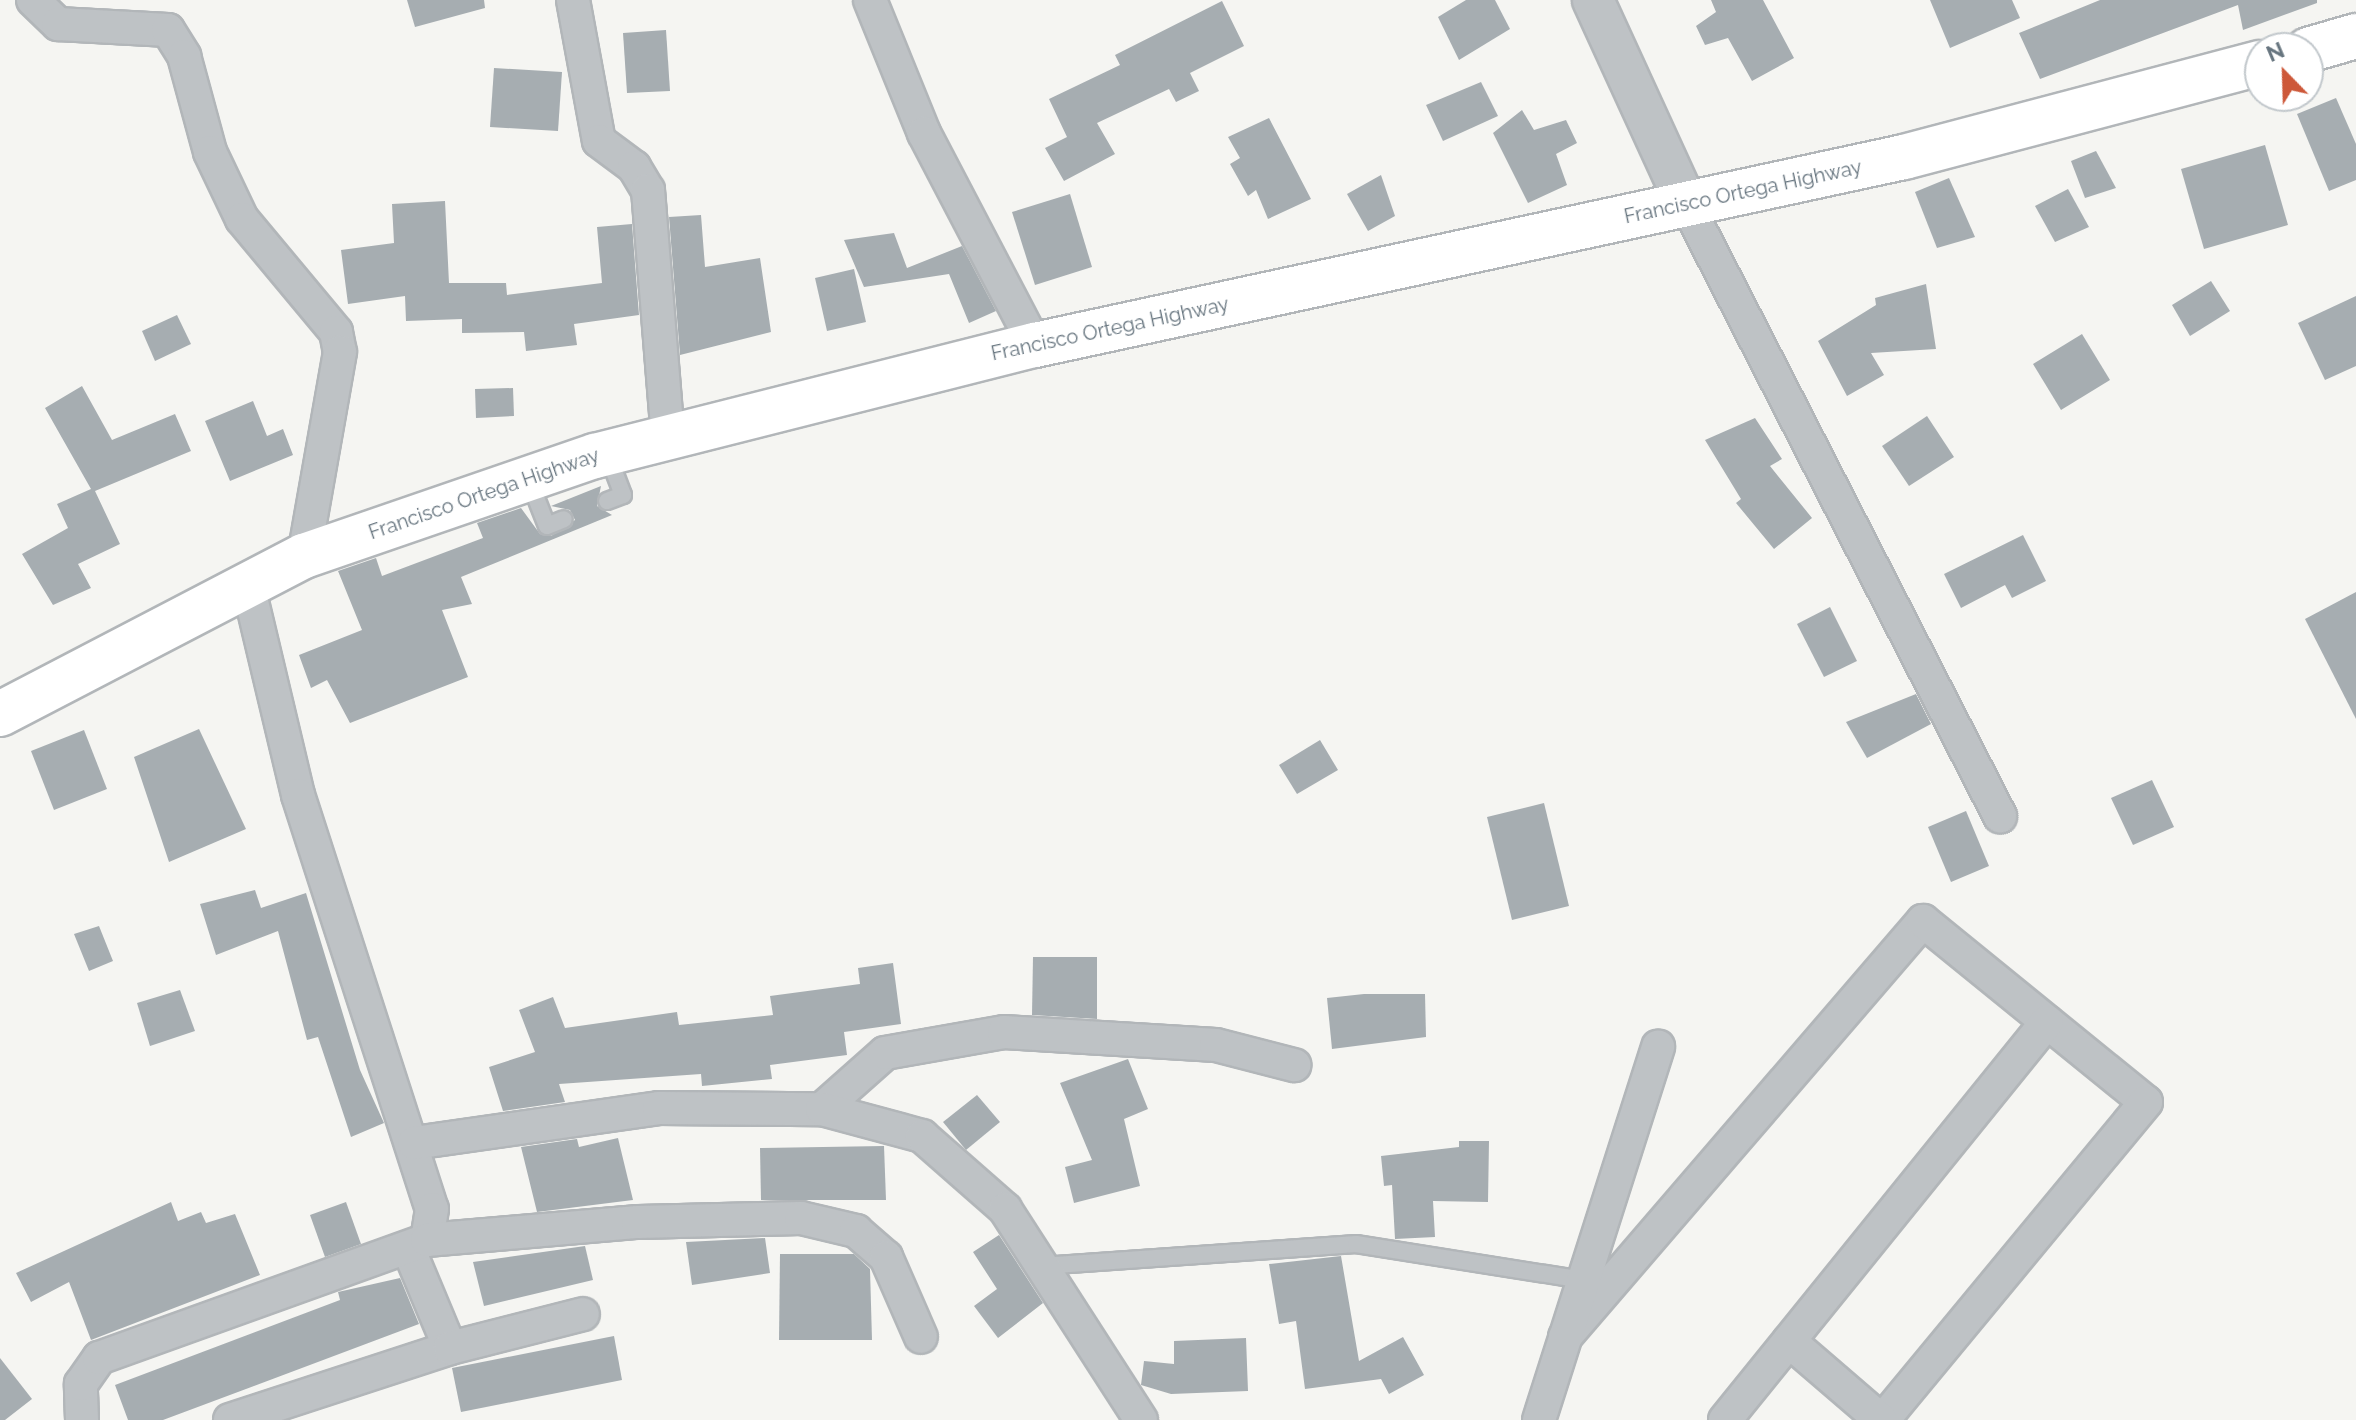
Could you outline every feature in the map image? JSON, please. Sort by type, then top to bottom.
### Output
[{"type":"main road","points":[[2324,45],[2356,36]]},
{"type":"main road","name":"Francisco Ortega Highway","points":[[0,714],[304,556],[606,452],[1035,345],[1687,205],[2066,118],[2244,68]]},
{"type":"street","points":[[33,0],[58,24],[168,30],[184,56],[210,152],[242,219],[328,316],[340,352],[304,556]]},
{"type":"street","points":[[573,0],[599,141],[634,167],[648,190],[668,436]]},
{"type":"street","points":[[870,0],[924,133],[1035,345]]},
{"type":"street","points":[[1593,0],[1687,205],[2000,816]]},
{"type":"street","points":[[248,585],[298,795],[414,1143],[432,1209],[418,1245],[450,1348]]},
{"type":"street","points":[[1565,1337],[1923,921],[2146,1102],[1882,1420],[1789,1341]]},
{"type":"street","points":[[1725,1420],[2047,1022]]},
{"type":"street","points":[[822,1109],[885,1053],[1004,1032],[1216,1045],[1294,1065]]},
{"type":"street","points":[[1539,1420],[1658,1047]]},
{"type":"street","points":[[414,1143],[659,1108],[822,1109],[922,1136],[1005,1209],[1141,1420]]},
{"type":"street","points":[[82,1420],[81,1384],[99,1358],[418,1245],[638,1222],[801,1218],[856,1231],[886,1257],[921,1337]]},
{"type":"street","points":[[230,1420],[450,1348],[583,1314]]},
{"type":"lane","points":[[606,452],[623,495],[607,501]]},
{"type":"lane","points":[[528,479],[547,526],[564,519]]},
{"type":"lane","points":[[1041,1266],[1356,1244],[1583,1280]]},
{"type":"building","points":[[407,0],[484,0],[485,8],[415,27]]},
{"type":"building","points":[[1466,0],[1495,0],[1510,29],[1459,60],[1438,17]]},
{"type":"building","points":[[1711,0],[1763,0],[1794,58],[1752,81],[1728,38],[1705,45],[1696,26],[1716,12]]},
{"type":"building","points":[[1930,0],[2012,0],[2020,18],[1950,48]]},
{"type":"building","points":[[2100,0],[2317,0],[2317,3],[2243,30],[2238,5],[2040,79],[2019,33]]},
{"type":"building","points":[[1222,1],[1244,46],[1190,73],[1199,91],[1176,102],[1169,89],[1097,123],[1115,154],[1064,181],[1045,148],[1067,137],[1049,99],[1120,65],[1115,55]]},
{"type":"building","points":[[666,30],[670,91],[627,93],[623,33]]},
{"type":"building","points":[[494,68],[562,72],[558,131],[490,127]]},
{"type":"building","points":[[1481,82],[1498,116],[1443,141],[1426,105]]},
{"type":"building","points":[[2336,98],[2356,144],[2356,180],[2329,191],[2297,114],[2324,112],[2324,103]]},
{"type":"building","points":[[1522,110],[1534,130],[1566,120],[1577,143],[1556,154],[1567,185],[1528,203],[1493,133]]},
{"type":"building","points":[[1269,118],[1311,199],[1268,219],[1256,190],[1248,196],[1230,164],[1240,158],[1228,137]]},
{"type":"building","points":[[2265,145],[2288,225],[2204,249],[2181,169]]},
{"type":"building","points":[[2096,151],[2116,188],[2085,198],[2071,161]]},
{"type":"building","points":[[1381,175],[1395,216],[1368,231],[1347,194]]},
{"type":"building","points":[[1949,178],[1975,237],[1937,248],[1915,192]]},
{"type":"building","points":[[2068,189],[2089,227],[2055,242],[2035,206]]},
{"type":"building","points":[[1070,194],[1092,267],[1035,285],[1012,212]]},
{"type":"building","points":[[445,201],[449,283],[506,283],[507,295],[602,283],[597,227],[632,224],[639,315],[574,324],[577,345],[526,351],[524,332],[462,333],[462,319],[406,321],[405,296],[348,304],[341,250],[394,243],[392,204]]},
{"type":"building","points":[[701,215],[705,267],[760,258],[771,332],[680,355],[669,217]]},
{"type":"building","points":[[894,233],[907,268],[962,246],[996,311],[969,323],[949,274],[864,287],[844,240]]},
{"type":"building","points":[[854,269],[866,322],[827,331],[815,278]]},
{"type":"building","points":[[2211,281],[2230,311],[2190,336],[2172,305]]},
{"type":"building","points":[[1926,284],[1936,349],[1871,353],[1884,375],[1847,396],[1818,341],[1876,305],[1875,298]]},
{"type":"building","points":[[2356,296],[2356,366],[2325,380],[2298,323]]},
{"type":"building","points":[[177,315],[191,344],[155,361],[142,331]]},
{"type":"building","points":[[2082,334],[2110,380],[2061,410],[2033,364]]},
{"type":"building","points":[[82,386],[112,440],[175,414],[191,451],[95,491],[120,544],[78,564],[91,588],[53,605],[22,554],[68,528],[57,504],[91,489],[45,408]]},
{"type":"building","points":[[513,388],[514,416],[476,418],[475,389]]},
{"type":"building","points":[[253,401],[267,436],[283,429],[293,455],[230,481],[205,421]]},
{"type":"building","points":[[1927,416],[1954,457],[1909,486],[1882,446]]},
{"type":"building","points":[[1755,418],[1782,459],[1770,466],[1812,518],[1774,549],[1736,503],[1741,499],[1705,440]]},
{"type":"building","points":[[601,486],[597,506],[612,515],[461,577],[472,604],[442,610],[468,677],[350,723],[327,680],[311,688],[299,655],[362,630],[338,571],[376,558],[382,576],[483,538],[477,523],[521,508],[540,534],[551,536],[575,520],[570,510],[551,506]]},
{"type":"building","points":[[2023,535],[2046,581],[2012,598],[2005,585],[1961,608],[1944,574]]},
{"type":"building","points":[[2356,592],[2356,719],[2305,619]]},
{"type":"building","points":[[1830,607],[1857,661],[1824,677],[1797,624]]},
{"type":"building","points":[[1916,694],[1931,724],[1867,758],[1846,722]]},
{"type":"building","points":[[199,729],[246,829],[169,862],[134,757]]},
{"type":"building","points":[[84,730],[107,789],[54,810],[31,751]]},
{"type":"building","points":[[1320,740],[1338,770],[1297,794],[1279,765]]},
{"type":"building","points":[[2152,780],[2174,827],[2133,845],[2111,798]]},
{"type":"building","points":[[1544,803],[1569,906],[1512,920],[1487,817]]},
{"type":"building","points":[[1966,811],[1989,866],[1951,882],[1928,827]]},
{"type":"building","points":[[255,890],[261,908],[306,893],[360,1070],[384,1123],[351,1137],[318,1037],[307,1040],[278,931],[216,955],[200,904]]},
{"type":"building","points":[[99,926],[113,961],[89,971],[74,934]]},
{"type":"building","points":[[1033,957],[1097,957],[1097,1019],[1032,1015]]},
{"type":"building","points":[[893,963],[901,1024],[844,1032],[847,1055],[770,1065],[772,1079],[702,1086],[701,1074],[559,1084],[565,1102],[503,1111],[489,1067],[535,1052],[519,1010],[553,997],[565,1028],[677,1012],[679,1025],[773,1015],[770,996],[860,984],[858,968]]},
{"type":"building","points":[[180,990],[195,1031],[150,1046],[137,1003]]},
{"type":"building","points":[[1364,994],[1425,994],[1426,1037],[1332,1049],[1327,998]]},
{"type":"building","points":[[1128,1059],[1148,1109],[1124,1119],[1140,1186],[1074,1203],[1065,1167],[1092,1160],[1060,1083]]},
{"type":"building","points":[[977,1095],[1000,1122],[966,1150],[943,1122]]},
{"type":"building","points":[[618,1138],[633,1200],[537,1212],[521,1147],[577,1139],[579,1147]]},
{"type":"building","points":[[1459,1141],[1489,1141],[1488,1202],[1433,1201],[1435,1237],[1395,1239],[1392,1185],[1384,1186],[1381,1156],[1459,1147]]},
{"type":"building","points":[[884,1146],[886,1200],[761,1200],[760,1148]]},
{"type":"building","points":[[171,1202],[178,1221],[201,1212],[206,1223],[235,1214],[260,1275],[91,1340],[69,1282],[31,1302],[16,1273]]},
{"type":"building","points":[[346,1202],[361,1244],[325,1257],[310,1215]]},
{"type":"building","points":[[999,1235],[1043,1303],[998,1338],[974,1306],[997,1289],[973,1252]]},
{"type":"building","points":[[765,1238],[770,1273],[692,1285],[686,1242]]},
{"type":"building","points":[[585,1246],[593,1280],[484,1306],[473,1262]]},
{"type":"building","points":[[780,1254],[854,1254],[870,1269],[872,1340],[779,1340]]},
{"type":"building","points":[[1341,1256],[1359,1361],[1403,1337],[1424,1375],[1389,1394],[1381,1379],[1305,1389],[1296,1321],[1279,1324],[1269,1264]]},
{"type":"building","points":[[400,1278],[419,1324],[163,1420],[128,1420],[115,1385],[340,1300],[338,1292]]},
{"type":"building","points":[[614,1336],[622,1380],[461,1412],[452,1368]]},
{"type":"building","points":[[1246,1338],[1248,1391],[1171,1394],[1141,1385],[1144,1361],[1174,1364],[1174,1341]]},
{"type":"building","points":[[0,1358],[32,1399],[5,1420],[0,1420]]}]
